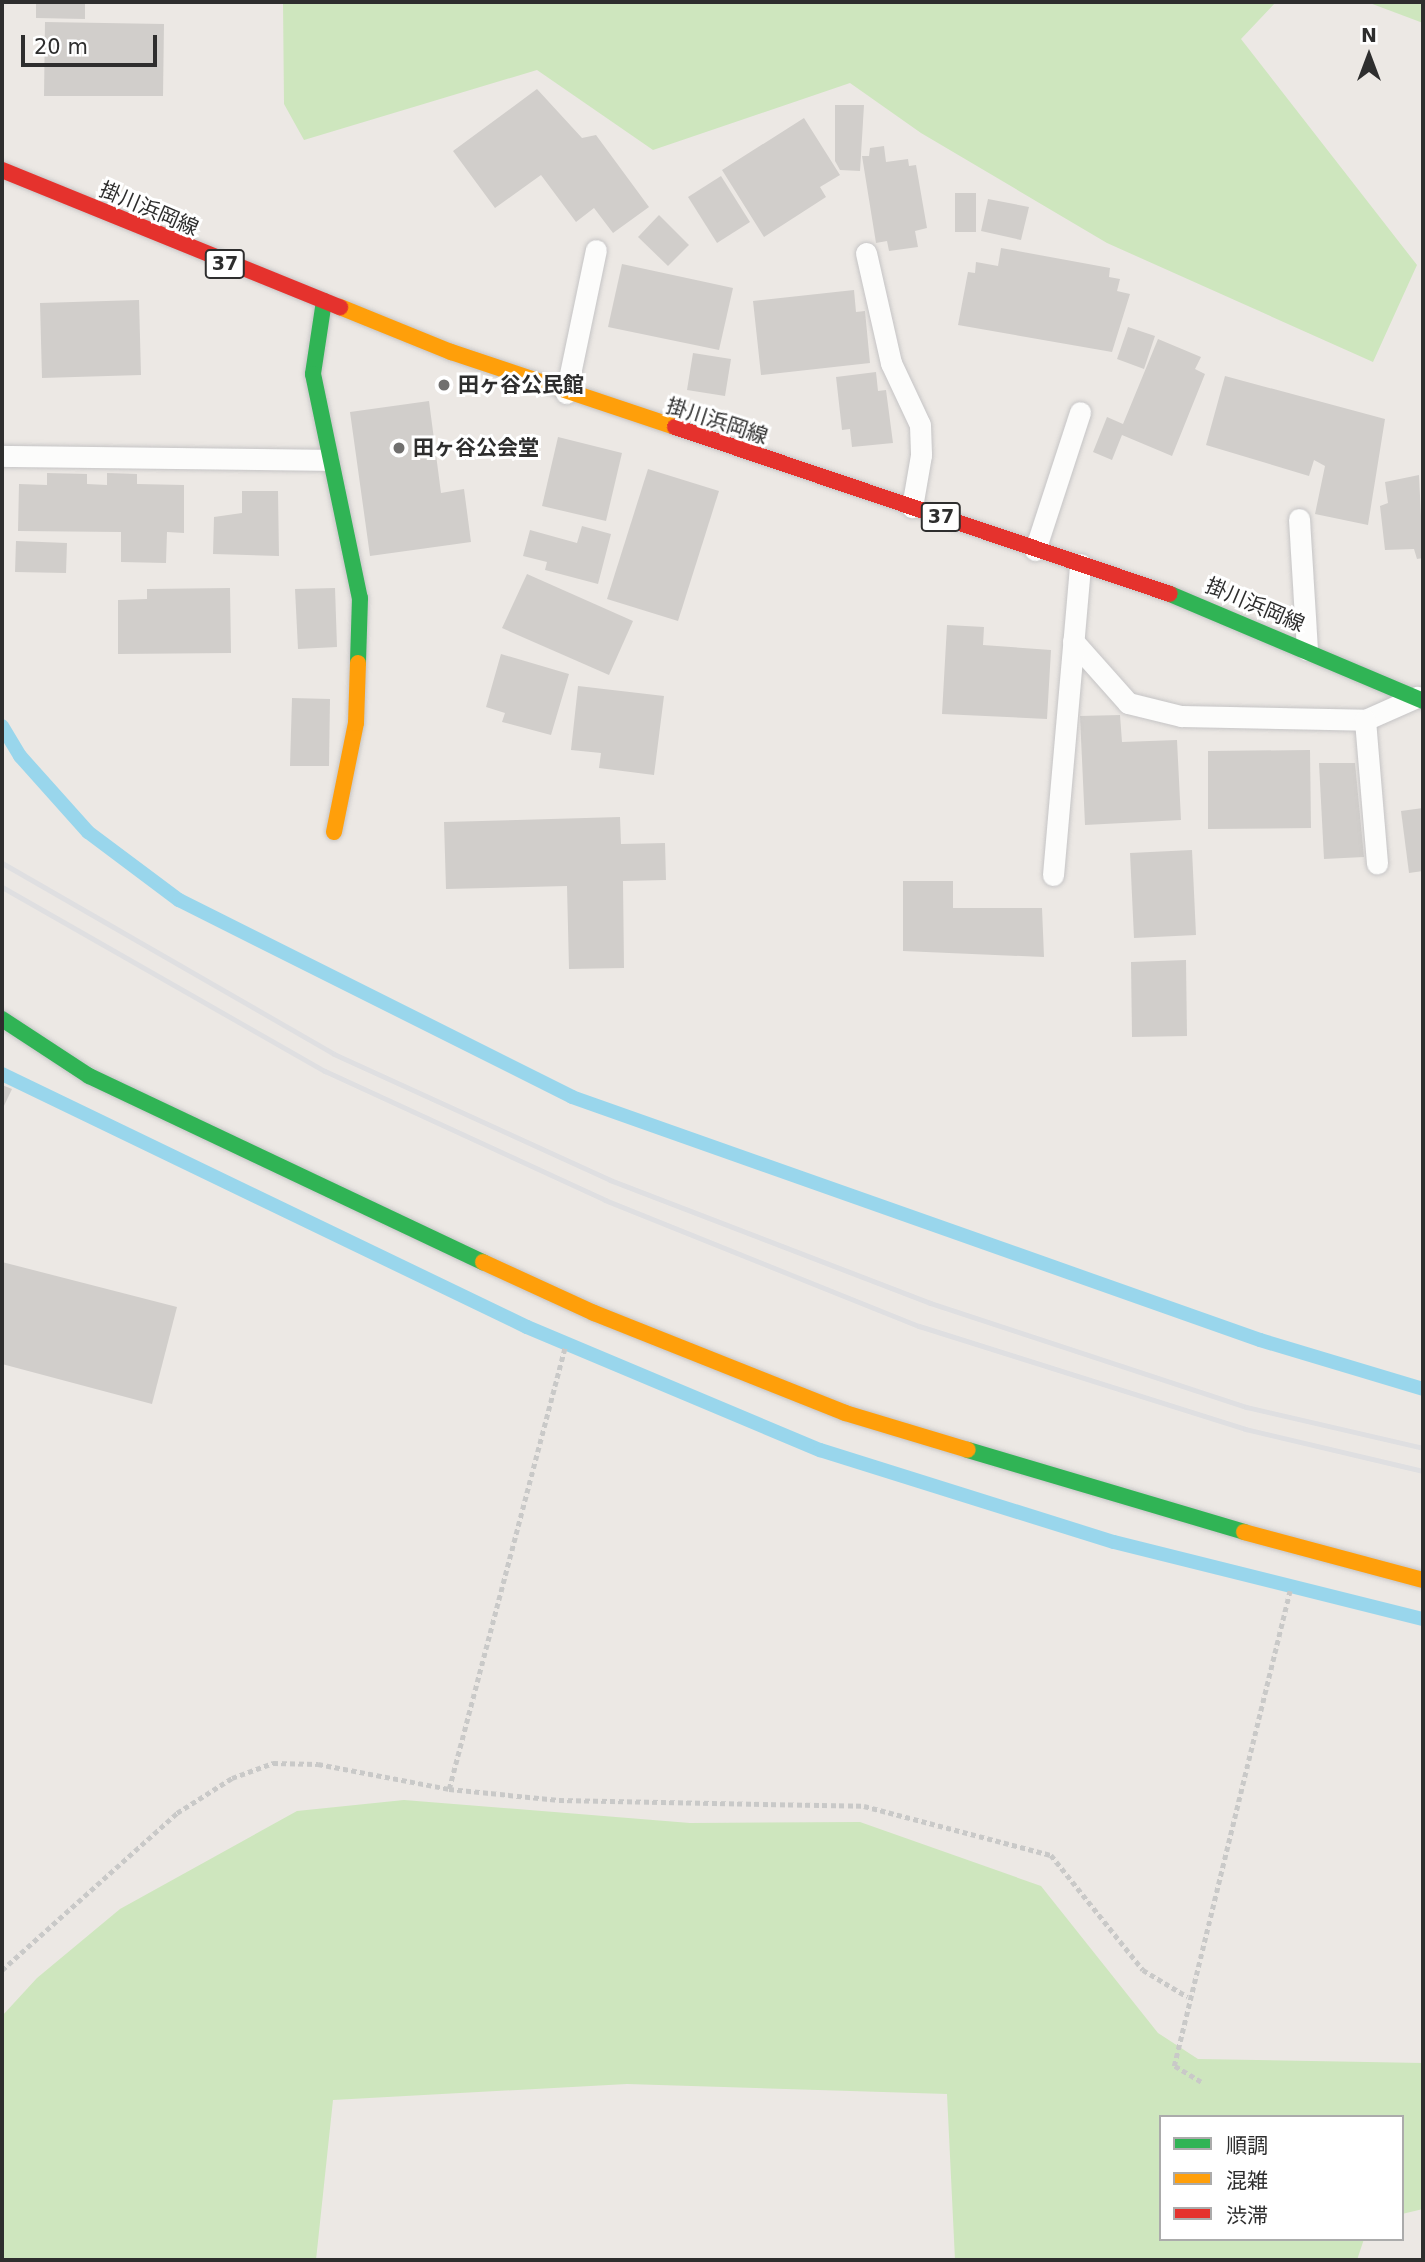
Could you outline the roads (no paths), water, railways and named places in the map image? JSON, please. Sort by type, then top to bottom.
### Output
[{"type":"street","name":"掛川浜岡線","points":[[2,170],[324,301],[566,393],[1201,604],[1420,699]]},
{"type":"street","points":[[324,301],[313,374],[328,460],[360,598],[356,723],[334,832]]},
{"type":"street","points":[[2,1019],[89,1076],[222,1142],[594,1313],[845,1413],[1300,1549],[1423,1580]]},
{"type":"lane","points":[[566,393],[596,250]]},
{"type":"lane","points":[[866,253],[891,363],[920,425],[921,455],[912,507]]},
{"type":"lane","points":[[1035,550],[1080,412]]},
{"type":"lane","points":[[2,456],[328,460]]},
{"type":"lane","points":[[1299,519],[1307,650]]},
{"type":"lane","points":[[1053,876],[1080,564]]},
{"type":"lane","points":[[1073,640],[1128,704],[1181,716],[1366,720],[1420,699]]},
{"type":"lane","points":[[1366,720],[1377,864]]},
{"type":"waterway","points":[[2,726],[20,756],[88,832],[179,900],[572,1097],[1260,1340],[1423,1389]]},
{"type":"waterway","points":[[2,1074],[527,1327],[820,1450],[1114,1542],[1423,1619]]},
{"type":"railway","points":[[2,863],[334,1054],[610,1180],[930,1303],[1246,1407],[1423,1448]]},
{"type":"railway","points":[[2,887],[325,1071],[605,1200],[919,1326],[1245,1429],[1423,1471]]},
{"type":"place","name":"田ヶ谷公民館","points":[[444,385]]},
{"type":"place","name":"田ヶ谷公会堂","points":[[399,448]]}]
